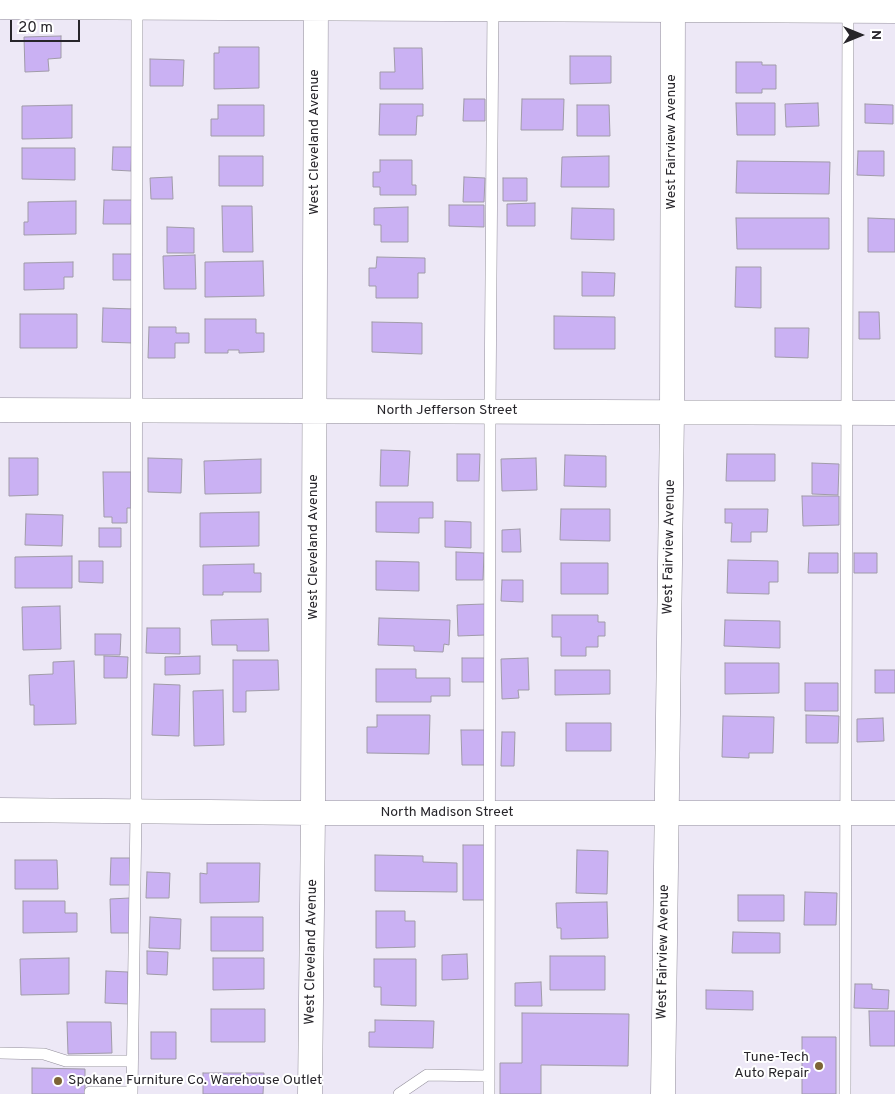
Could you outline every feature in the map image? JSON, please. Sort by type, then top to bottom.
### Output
[{"type":"street","points":[[0,7],[137,4],[848,5],[895,11]]},
{"type":"street","name":"West Cleveland Avenue","points":[[310,1094],[316,4]]},
{"type":"street","name":"West Fairview Avenue","points":[[663,1094],[672,412],[673,5]]},
{"type":"street","name":"North Jefferson Street","points":[[0,410],[895,413]]},
{"type":"street","name":"North Madison Street","points":[[0,810],[313,813],[895,813]]},
{"type":"lane","points":[[90,1092],[132,1093],[136,811],[137,4]]},
{"type":"lane","points":[[489,1094],[490,411],[493,5]]},
{"type":"lane","points":[[844,1094],[848,5]]},
{"type":"lane","points":[[0,1053],[44,1054],[66,1061],[132,1061]]},
{"type":"lane","points":[[398,1094],[427,1075],[489,1076]]},
{"type":"building","points":[[61,36],[61,58],[48,59],[49,71],[25,72],[24,37]]},
{"type":"building","points":[[219,47],[259,47],[259,88],[214,89],[214,53],[219,53]]},
{"type":"building","points":[[394,48],[422,48],[423,89],[380,89],[380,72],[395,72]]},
{"type":"building","points":[[570,56],[611,56],[611,83],[570,84]]},
{"type":"building","points":[[150,59],[184,60],[183,86],[150,86]]},
{"type":"building","points":[[736,62],[762,62],[762,65],[776,65],[776,89],[762,89],[762,93],[736,93]]},
{"type":"building","points":[[464,99],[485,99],[485,121],[463,121]]},
{"type":"building","points":[[522,99],[564,99],[563,130],[521,130]]},
{"type":"building","points":[[736,103],[775,103],[775,135],[737,135]]},
{"type":"building","points":[[818,103],[819,126],[786,127],[785,104]]},
{"type":"building","points":[[380,104],[423,104],[423,116],[417,116],[416,135],[379,135]]},
{"type":"building","points":[[865,104],[893,105],[893,124],[865,123]]},
{"type":"building","points":[[72,105],[72,138],[22,139],[22,106]]},
{"type":"building","points":[[218,105],[264,105],[264,136],[211,136],[211,119],[218,119]]},
{"type":"building","points":[[577,105],[609,105],[610,136],[577,136]]},
{"type":"building","points":[[113,147],[132,147],[131,171],[112,170]]},
{"type":"building","points":[[22,148],[75,148],[75,180],[22,179]]},
{"type":"building","points":[[858,151],[884,151],[884,176],[857,175]]},
{"type":"building","points":[[219,156],[263,156],[263,186],[219,186]]},
{"type":"building","points":[[609,156],[609,187],[561,187],[562,157]]},
{"type":"building","points":[[380,160],[412,160],[412,185],[416,185],[416,195],[380,195],[380,187],[373,187],[373,172],[380,172]]},
{"type":"building","points":[[737,161],[830,162],[829,194],[736,193]]},
{"type":"building","points":[[172,177],[173,199],[151,199],[150,178]]},
{"type":"building","points":[[464,177],[485,178],[484,202],[463,202]]},
{"type":"building","points":[[503,178],[527,178],[527,201],[503,201]]},
{"type":"building","points":[[104,200],[132,200],[131,224],[103,224]]},
{"type":"building","points":[[76,201],[76,234],[24,235],[24,222],[28,222],[28,202]]},
{"type":"building","points":[[535,203],[535,226],[507,226],[507,204]]},
{"type":"building","points":[[449,205],[484,205],[484,227],[449,226]]},
{"type":"building","points":[[222,206],[252,206],[253,252],[223,252]]},
{"type":"building","points":[[408,207],[408,242],[381,242],[381,225],[374,225],[374,208]]},
{"type":"building","points":[[572,208],[614,209],[614,240],[571,239]]},
{"type":"building","points":[[736,218],[829,218],[829,249],[737,249]]},
{"type":"building","points":[[868,218],[895,219],[895,252],[868,252]]},
{"type":"building","points":[[167,227],[194,228],[194,253],[167,253]]},
{"type":"building","points":[[113,254],[132,254],[132,280],[113,280]]},
{"type":"building","points":[[195,255],[196,289],[164,289],[163,256]]},
{"type":"building","points":[[377,257],[425,258],[425,273],[418,273],[418,298],[376,298],[376,286],[369,286],[369,268],[376,268]]},
{"type":"building","points":[[263,261],[264,296],[205,297],[205,262]]},
{"type":"building","points":[[73,262],[73,277],[64,277],[64,289],[24,290],[24,263]]},
{"type":"building","points":[[736,267],[761,267],[761,308],[735,307]]},
{"type":"building","points":[[582,272],[615,273],[614,296],[582,296]]},
{"type":"building","points":[[103,308],[134,309],[133,343],[102,342]]},
{"type":"building","points":[[859,312],[879,312],[880,339],[859,339]]},
{"type":"building","points":[[20,314],[77,314],[77,348],[20,348]]},
{"type":"building","points":[[554,316],[615,317],[615,349],[554,349]]},
{"type":"building","points":[[205,319],[256,319],[256,333],[264,333],[264,352],[239,353],[239,350],[228,350],[228,353],[205,353]]},
{"type":"building","points":[[372,322],[422,323],[422,354],[372,352]]},
{"type":"building","points":[[149,327],[176,327],[176,333],[189,333],[189,343],[175,343],[175,358],[148,358]]},
{"type":"building","points":[[775,328],[809,328],[808,358],[775,357]]},
{"type":"building","points":[[381,450],[410,451],[408,486],[380,486]]},
{"type":"building","points":[[457,454],[480,454],[479,481],[457,481]]},
{"type":"building","points":[[727,454],[775,454],[775,481],[726,481]]},
{"type":"building","points":[[565,455],[606,456],[606,487],[564,486]]},
{"type":"building","points":[[9,458],[38,458],[38,495],[9,496]]},
{"type":"building","points":[[148,458],[182,459],[181,493],[148,492]]},
{"type":"building","points":[[536,458],[537,490],[502,491],[501,459]]},
{"type":"building","points":[[261,459],[261,493],[205,494],[204,461]]},
{"type":"building","points":[[812,463],[839,464],[838,495],[812,494]]},
{"type":"building","points":[[103,472],[131,472],[131,508],[127,508],[127,523],[112,523],[112,517],[104,517]]},
{"type":"building","points":[[802,496],[839,496],[839,525],[803,526]]},
{"type":"building","points":[[376,502],[433,502],[433,518],[419,518],[419,533],[376,532]]},
{"type":"building","points":[[561,509],[610,509],[610,541],[560,540]]},
{"type":"building","points":[[725,509],[768,509],[767,532],[751,532],[751,542],[731,542],[732,523],[725,523]]},
{"type":"building","points":[[259,512],[259,546],[200,547],[200,513]]},
{"type":"building","points":[[26,514],[63,515],[62,546],[25,545]]},
{"type":"building","points":[[445,521],[471,522],[471,548],[445,547]]},
{"type":"building","points":[[99,528],[121,528],[121,547],[99,547]]},
{"type":"building","points":[[520,529],[521,552],[502,552],[502,530]]},
{"type":"building","points":[[456,552],[484,553],[483,580],[456,580]]},
{"type":"building","points":[[809,553],[838,553],[838,573],[808,573]]},
{"type":"building","points":[[854,553],[877,553],[877,573],[854,573]]},
{"type":"building","points":[[72,556],[72,588],[15,588],[15,557]]},
{"type":"building","points":[[728,560],[778,561],[778,582],[769,582],[769,594],[727,593]]},
{"type":"building","points":[[79,561],[103,561],[103,583],[79,582]]},
{"type":"building","points":[[376,561],[419,562],[419,591],[376,590]]},
{"type":"building","points":[[561,563],[608,563],[608,594],[561,594]]},
{"type":"building","points":[[254,564],[254,573],[261,573],[261,592],[223,592],[223,595],[203,595],[203,565]]},
{"type":"building","points":[[502,580],[523,580],[523,602],[501,601]]},
{"type":"building","points":[[485,604],[486,635],[458,636],[457,605]]},
{"type":"building","points":[[60,606],[61,649],[23,650],[22,607]]},
{"type":"building","points":[[552,615],[598,615],[598,622],[605,622],[605,636],[598,636],[598,647],[586,647],[586,656],[561,656],[561,637],[552,637]]},
{"type":"building","points":[[379,618],[450,620],[449,645],[444,644],[443,652],[414,651],[414,646],[378,645]]},
{"type":"building","points":[[268,619],[269,651],[237,651],[237,645],[212,645],[211,620]]},
{"type":"building","points":[[725,620],[780,621],[780,648],[724,646]]},
{"type":"building","points":[[147,628],[180,628],[180,654],[146,653]]},
{"type":"building","points":[[95,634],[121,634],[120,655],[95,655]]},
{"type":"building","points":[[104,656],[128,657],[127,678],[104,678]]},
{"type":"building","points":[[200,656],[200,674],[165,675],[165,657]]},
{"type":"building","points":[[462,658],[487,658],[487,682],[462,682]]},
{"type":"building","points":[[528,658],[529,690],[518,690],[519,698],[502,699],[501,659]]},
{"type":"building","points":[[233,660],[278,660],[279,690],[246,691],[246,712],[233,712]]},
{"type":"building","points":[[74,661],[76,724],[34,725],[34,705],[30,705],[29,675],[53,674],[53,662]]},
{"type":"building","points":[[725,663],[779,663],[779,693],[725,694]]},
{"type":"building","points":[[376,669],[416,669],[416,678],[450,678],[450,696],[431,696],[431,702],[376,702]]},
{"type":"building","points":[[555,670],[610,670],[610,694],[555,695]]},
{"type":"building","points":[[875,670],[895,670],[895,693],[875,693]]},
{"type":"building","points":[[805,683],[838,683],[838,711],[805,711]]},
{"type":"building","points":[[154,684],[180,685],[179,736],[152,735]]},
{"type":"building","points":[[223,690],[224,745],[194,746],[193,691]]},
{"type":"building","points":[[377,715],[430,715],[429,754],[367,753],[367,727],[377,727]]},
{"type":"building","points":[[806,715],[839,716],[838,743],[806,743]]},
{"type":"building","points":[[723,716],[774,717],[773,753],[749,753],[749,758],[722,757]]},
{"type":"building","points":[[883,718],[884,741],[857,742],[857,719]]},
{"type":"building","points":[[566,723],[611,723],[611,751],[566,751]]},
{"type":"building","points":[[461,730],[486,730],[487,765],[462,765]]},
{"type":"building","points":[[502,732],[515,732],[514,766],[501,766]]},
{"type":"building","points":[[463,845],[485,845],[485,900],[463,900]]},
{"type":"building","points":[[577,850],[608,851],[607,894],[576,893]]},
{"type":"building","points":[[375,855],[423,856],[423,862],[457,863],[457,892],[375,891]]},
{"type":"building","points":[[111,858],[130,858],[130,885],[110,885]]},
{"type":"building","points":[[15,860],[57,860],[58,889],[15,889]]},
{"type":"building","points":[[207,863],[260,863],[259,902],[200,903],[200,873],[207,874]]},
{"type":"building","points":[[147,872],[170,873],[169,898],[146,898]]},
{"type":"building","points":[[805,892],[837,893],[836,925],[804,925]]},
{"type":"building","points":[[738,895],[784,895],[784,921],[738,921]]},
{"type":"building","points":[[130,898],[130,933],[111,933],[110,899]]},
{"type":"building","points":[[23,901],[65,901],[65,913],[77,913],[77,932],[23,933]]},
{"type":"building","points":[[607,902],[608,938],[561,939],[561,928],[557,928],[556,903]]},
{"type":"building","points":[[376,911],[405,911],[405,921],[415,921],[415,947],[376,948]]},
{"type":"building","points":[[150,917],[181,919],[180,949],[149,948]]},
{"type":"building","points":[[211,917],[263,917],[263,951],[211,951]]},
{"type":"building","points":[[733,932],[780,933],[780,953],[732,953]]},
{"type":"building","points":[[147,951],[168,952],[167,975],[147,974]]},
{"type":"building","points":[[467,954],[468,979],[442,980],[442,955]]},
{"type":"building","points":[[550,956],[605,956],[605,990],[550,990]]},
{"type":"building","points":[[69,958],[69,994],[21,995],[20,959]]},
{"type":"building","points":[[213,958],[264,958],[264,989],[213,990]]},
{"type":"building","points":[[374,959],[416,959],[416,1006],[381,1005],[381,987],[374,987]]},
{"type":"building","points":[[106,971],[128,972],[128,1004],[105,1003]]},
{"type":"building","points":[[541,982],[542,1006],[515,1006],[515,983]]},
{"type":"building","points":[[855,984],[872,984],[872,989],[889,990],[888,1009],[854,1008]]},
{"type":"building","points":[[706,990],[753,991],[753,1010],[706,1009]]},
{"type":"building","points":[[211,1009],[265,1009],[265,1042],[211,1042]]},
{"type":"building","points":[[869,1011],[895,1011],[895,1046],[870,1046]]},
{"type":"building","points":[[522,1013],[629,1014],[628,1066],[541,1065],[541,1094],[500,1094],[500,1063],[522,1063]]},
{"type":"building","points":[[375,1020],[434,1021],[433,1048],[369,1047],[369,1032],[375,1032]]},
{"type":"building","points":[[67,1022],[111,1022],[112,1053],[68,1054]]},
{"type":"building","points":[[151,1032],[176,1032],[176,1059],[151,1059]]},
{"type":"building","name":"Tune-Tech Auto Repair","points":[[802,1037],[836,1037],[836,1094],[802,1094]]},
{"type":"building","name":"Spokane Furniture Co. Warehouse Outlet","points":[[32,1068],[85,1069],[85,1094],[32,1094]]},
{"type":"building","points":[[203,1073],[264,1073],[263,1094],[203,1094]]},
{"type":"place","name":"Tune-Tech Auto Repair","points":[[819,1066]]},
{"type":"place","name":"Spokane Furniture Co. Warehouse Outlet","points":[[58,1081]]}]
